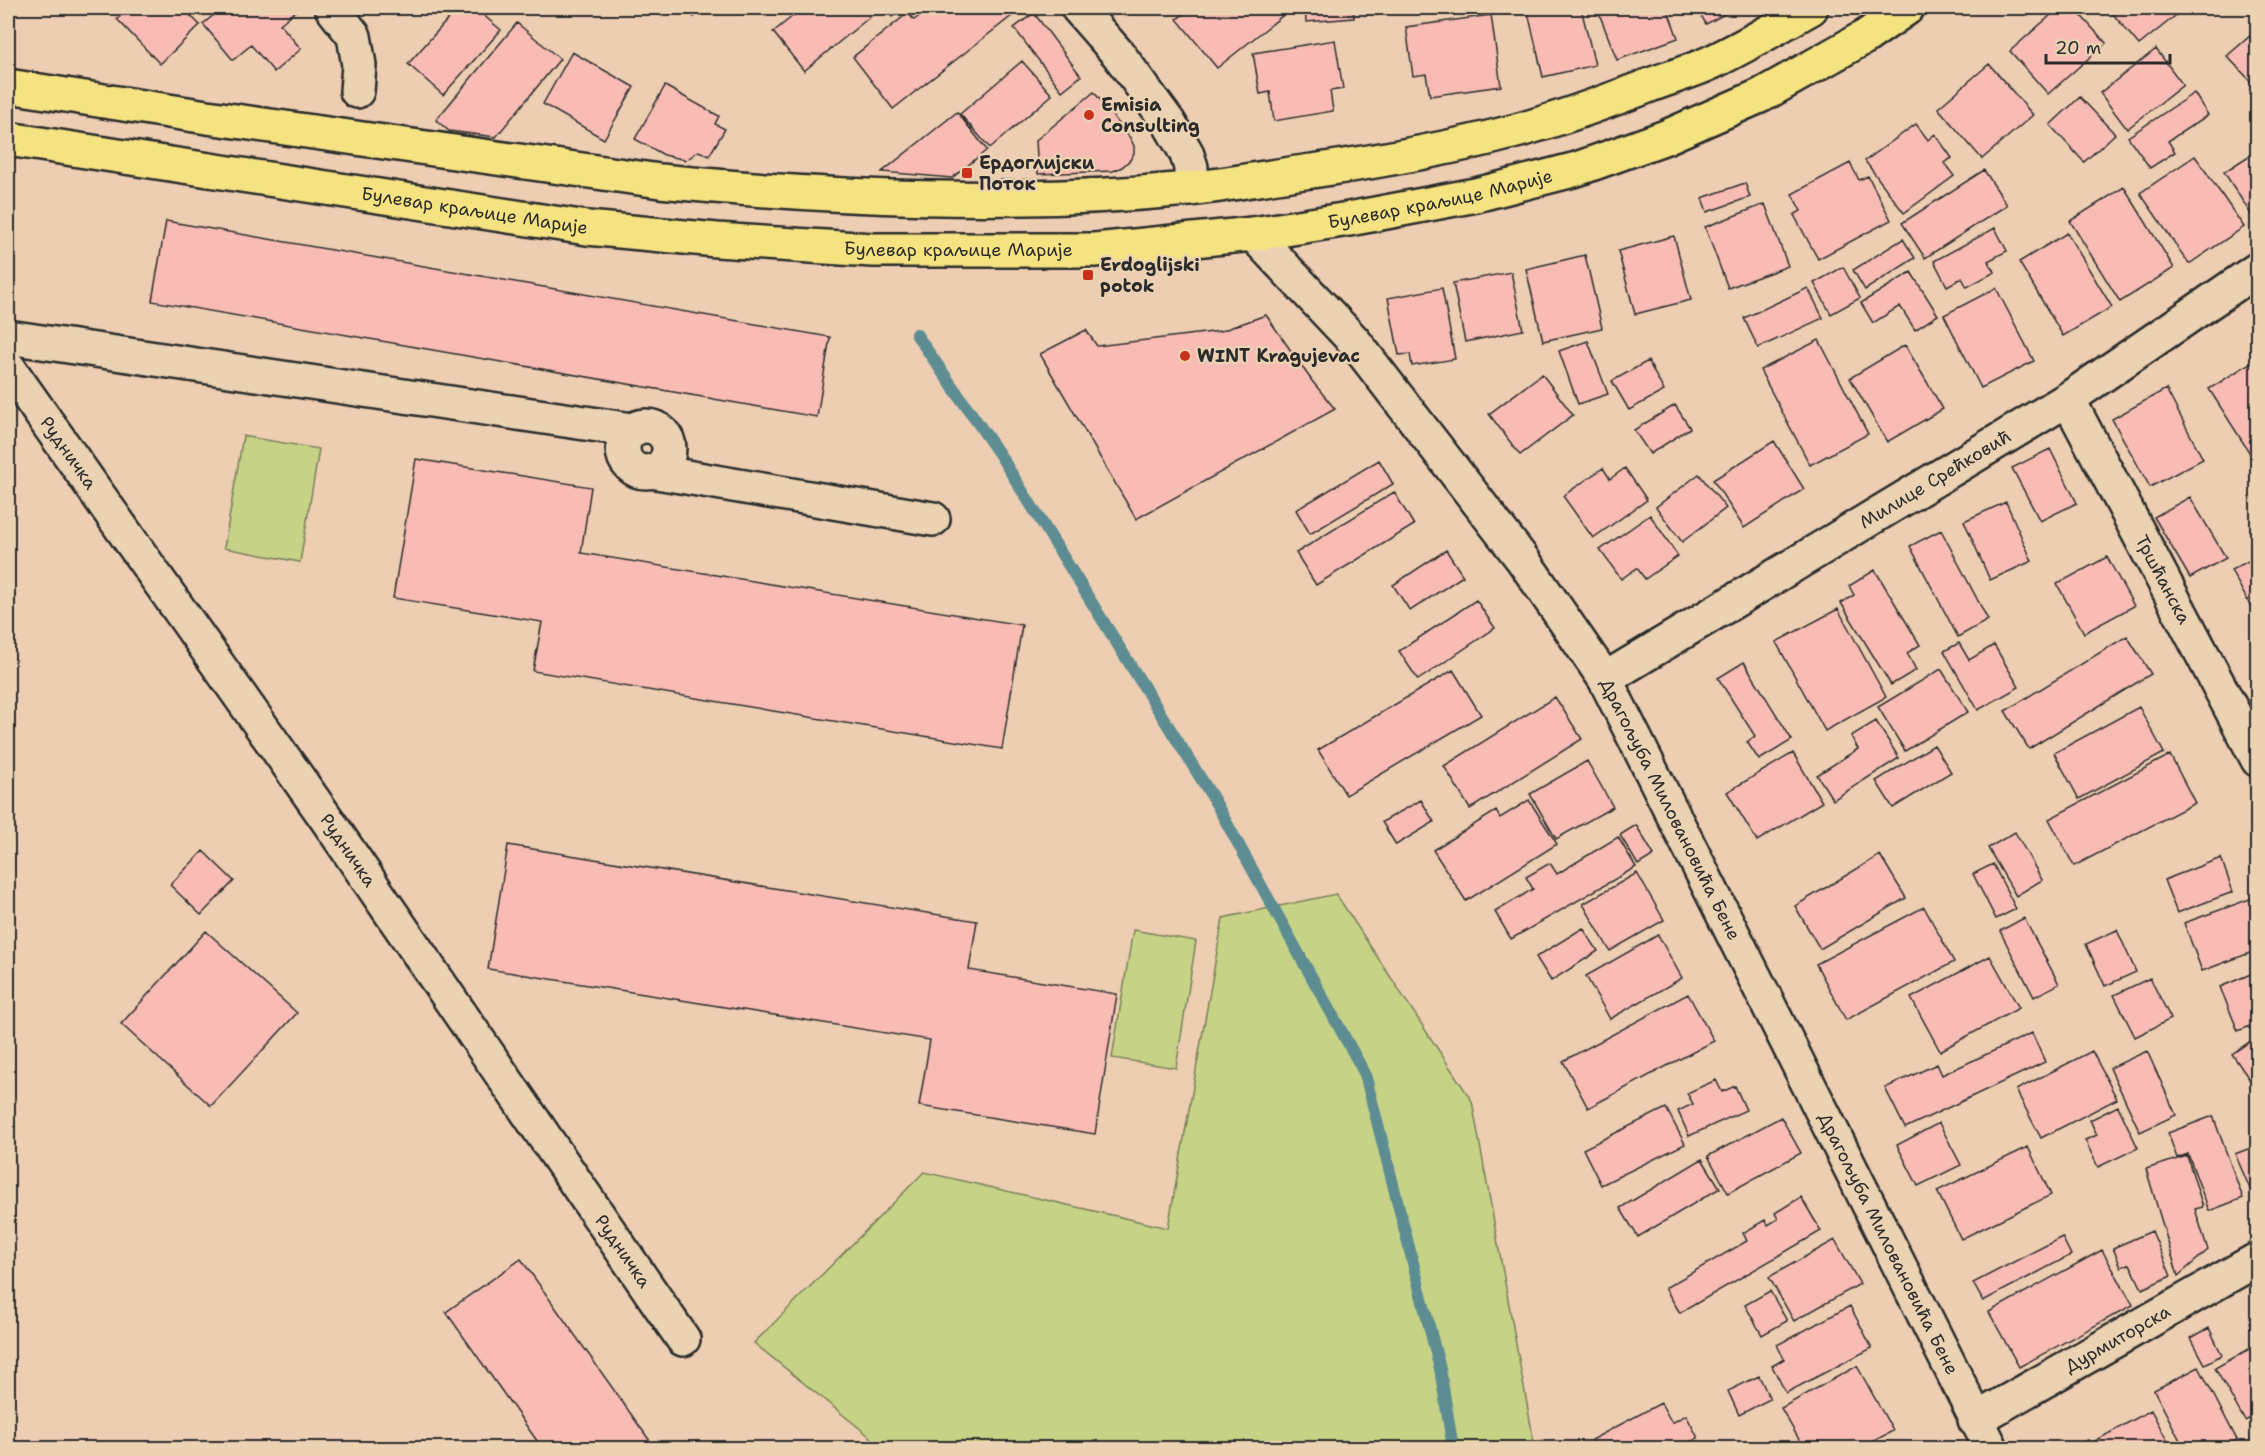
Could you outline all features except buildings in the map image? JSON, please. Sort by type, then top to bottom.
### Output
[{"type":"main road","points":[[8,86],[207,117],[660,181],[730,188],[874,195],[1023,197],[1099,195],[1191,189],[1401,157],[1516,131],[1600,105],[1710,63],[1811,8]]},
{"type":"main road","name":"Булевар краљице Марије","points":[[8,140],[587,228],[729,241],[911,251],[1095,250],[1253,234],[1476,195],[1577,169],[1720,115],[1762,95],[1865,36],[1907,8]]},
{"type":"street","points":[[332,8],[354,36],[359,65],[357,91]]},
{"type":"street","points":[[1078,8],[1119,55],[1169,123],[1186,152],[1191,167],[1191,189]]},
{"type":"street","name":"Драгољуба Миловановића Бене","points":[[1253,234],[1354,341],[1523,560],[1605,679],[1991,1449]]},
{"type":"street","name":"Милице Срећковић","points":[[1605,679],[2068,399],[2258,269]]},
{"type":"street","points":[[8,337],[632,430],[645,425],[653,426],[665,435],[670,450],[668,457],[658,469],[651,471],[933,519]]},
{"type":"street","name":"Рудничка","points":[[8,367],[326,818],[683,1339]]},
{"type":"street","name":"Тршћанска","points":[[2068,399],[2258,760]]},
{"type":"street","name":"Дурмиторска","points":[[1975,1419],[2258,1259]]},
{"type":"green space","points":[[243,436],[319,449],[300,562],[224,548]]},
{"type":"green space","points":[[1336,894],[1472,1101],[1535,1448],[884,1448],[754,1343],[924,1172],[1168,1228],[1223,918]]},
{"type":"green space","points":[[1133,930],[1196,941],[1176,1068],[1112,1058]]},
{"type":"waterway","points":[[916,334],[1000,455],[1213,798],[1365,1074],[1440,1369],[1453,1448]]},
{"type":"place","name":"Emisia Consulting","points":[[1089,115]]},
{"type":"place","name":"Ердоглијски Поток","points":[[967,173]]},
{"type":"place","name":"Erdoglijski potok","points":[[1088,275]]},
{"type":"place","name":"WINT Kragujevac","points":[[1185,356]]}]
